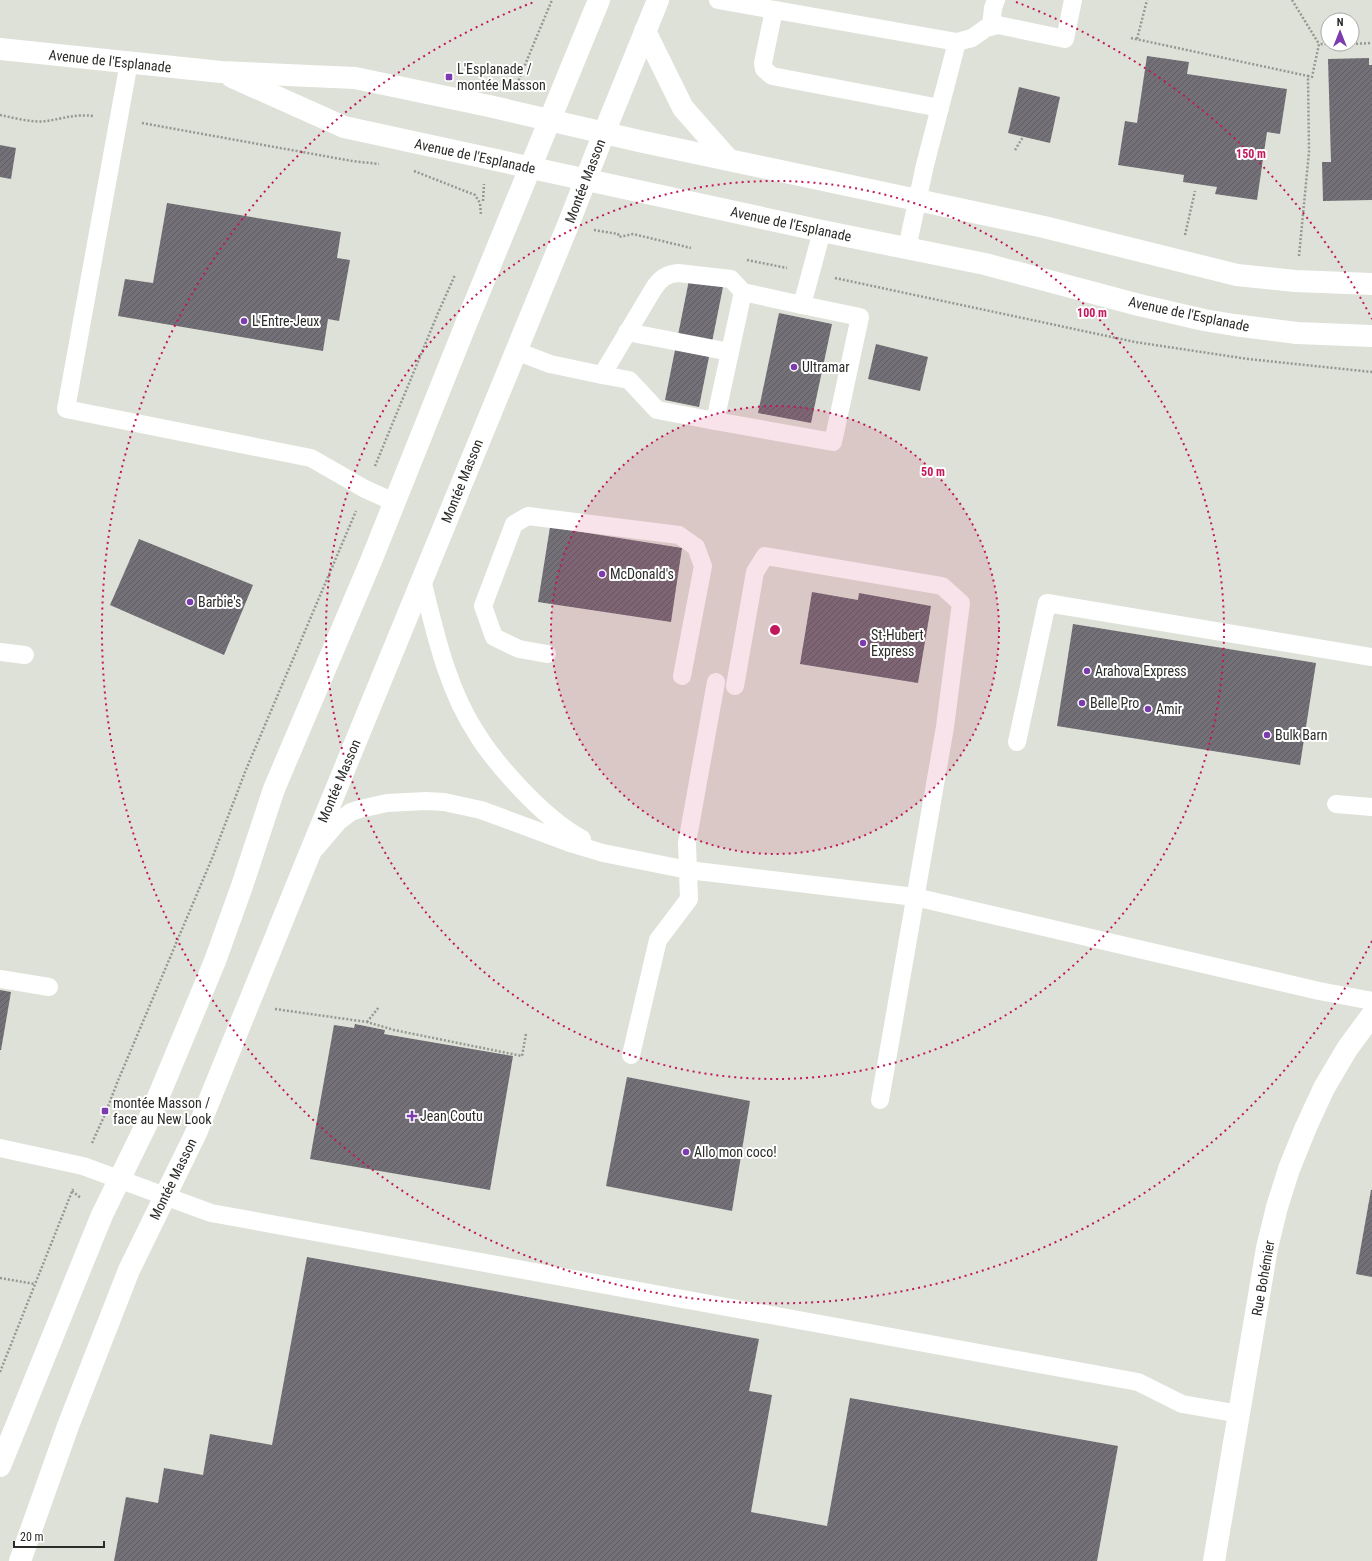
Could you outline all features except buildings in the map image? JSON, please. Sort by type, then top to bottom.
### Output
[{"type":"street","points":[[0,1466],[102,1215],[149,1119],[215,961],[242,886],[274,789],[394,502],[599,0]]},
{"type":"street","name":"Montée Masson","points":[[20,1561],[70,1418],[129,1270],[196,1133],[304,865],[568,225],[658,0]]},
{"type":"street","points":[[645,32],[683,108],[728,159]]},
{"type":"street","name":"Avenue de l'Esplanade","points":[[0,49],[221,72],[354,78],[1057,230],[1237,276],[1295,282],[1372,284]]},
{"type":"street","name":"Avenue de l'Esplanade","points":[[221,72],[344,127],[822,231],[985,264],[1139,305],[1204,320],[1297,333],[1372,336]]},
{"type":"street","name":"Rue Bohémier","points":[[1214,1561],[1267,1248],[1277,1207],[1289,1169],[1324,1088],[1347,1049],[1372,1015]]},
{"type":"lane","points":[[718,0],[957,42],[972,38],[991,26],[1006,26],[1065,39],[1073,0]]},
{"type":"lane","points":[[991,26],[993,8],[996,0]]},
{"type":"lane","points":[[774,10],[763,63],[764,69],[772,76],[940,108]]},
{"type":"lane","points":[[907,248],[924,165],[957,42]]},
{"type":"lane","points":[[129,62],[66,409],[311,458],[365,489],[394,502]]},
{"type":"lane","points":[[802,305],[822,231]]},
{"type":"lane","points":[[516,351],[550,364],[602,375],[629,380],[657,410],[833,442],[860,317],[744,292],[730,280],[678,273],[670,274],[658,282],[602,375]]},
{"type":"lane","points":[[715,421],[744,292]]},
{"type":"lane","points":[[628,332],[730,352]]},
{"type":"lane","points":[[547,654],[519,649],[494,637],[484,606],[514,524],[528,516],[679,535],[696,547],[703,566],[682,676]]},
{"type":"lane","points":[[735,686],[755,572],[765,556],[942,586],[961,603],[945,727],[880,1100]]},
{"type":"lane","points":[[422,580],[441,651],[453,686],[464,711],[481,740],[510,778],[541,809],[574,834],[617,856]]},
{"type":"lane","points":[[1017,742],[1047,603],[1372,658]]},
{"type":"lane","points":[[0,652],[25,655]]},
{"type":"lane","points":[[631,1055],[658,940],[689,899],[687,843],[716,682]]},
{"type":"lane","points":[[304,865],[330,831],[351,812],[373,805],[408,801],[444,802],[462,805],[506,819],[573,844],[617,856],[688,870],[915,897],[1296,985],[1372,1001]]},
{"type":"lane","points":[[1336,804],[1372,807]]},
{"type":"lane","points":[[0,979],[49,987]]},
{"type":"lane","points":[[0,1148],[71,1163],[211,1213],[1138,1382],[1182,1404],[1240,1414]]},
{"type":"path","points":[[516,85],[552,0]]},
{"type":"path","points":[[1137,39],[1146,0]]},
{"type":"path","points":[[1131,38],[1312,77],[1319,44],[1292,0]]},
{"type":"path","points":[[1360,44],[1372,43]]},
{"type":"path","points":[[1298,260],[1309,152],[1308,76]]},
{"type":"path","points":[[0,115],[31,121],[46,121],[78,115],[100,117]]},
{"type":"path","points":[[141,123],[352,161],[384,165]]},
{"type":"path","points":[[1015,150],[1023,137]]},
{"type":"path","name":"Avenue de l'Esplanade","points":[[409,170],[473,194],[480,203]]},
{"type":"path","points":[[1184,241],[1195,191]]},
{"type":"path","points":[[480,220],[480,203],[484,201]]},
{"type":"path","points":[[619,236],[633,234],[646,237]]},
{"type":"path","points":[[373,470],[438,313],[459,269]]},
{"type":"path","points":[[838,279],[1135,342],[1255,360],[1372,372]]},
{"type":"path","points":[[106,1112],[213,856],[245,772],[356,510]]},
{"type":"path","points":[[367,1022],[379,1007]]},
{"type":"path","points":[[271,1008],[367,1022],[394,1030],[522,1056],[526,1034]]},
{"type":"path","points":[[0,1372],[72,1191]]},
{"type":"path","points":[[0,1278],[35,1284]]},
{"type":"place","name":"L'Esplanade / montée Masson","points":[[449,77]]},
{"type":"place","name":"L'Entre-Jeux","points":[[244,321]]},
{"type":"place","name":"Ultramar","points":[[794,367]]},
{"type":"place","name":"McDonald's","points":[[602,574]]},
{"type":"place","name":"Barbie's","points":[[190,602]]},
{"type":"place","name":"St-Hubert Express","points":[[863,643]]},
{"type":"place","name":"Arahova Express","points":[[1087,671]]},
{"type":"place","name":"Belle Pro","points":[[1082,703]]},
{"type":"place","name":"Amir","points":[[1148,709]]},
{"type":"place","name":"Bulk Barn","points":[[1267,735]]},
{"type":"place","name":"montée Masson / face au New Look","points":[[105,1111]]},
{"type":"place","name":"Jean Coutu","points":[[412,1116]]},
{"type":"place","name":"Allo mon coco!","points":[[686,1152]]}]
